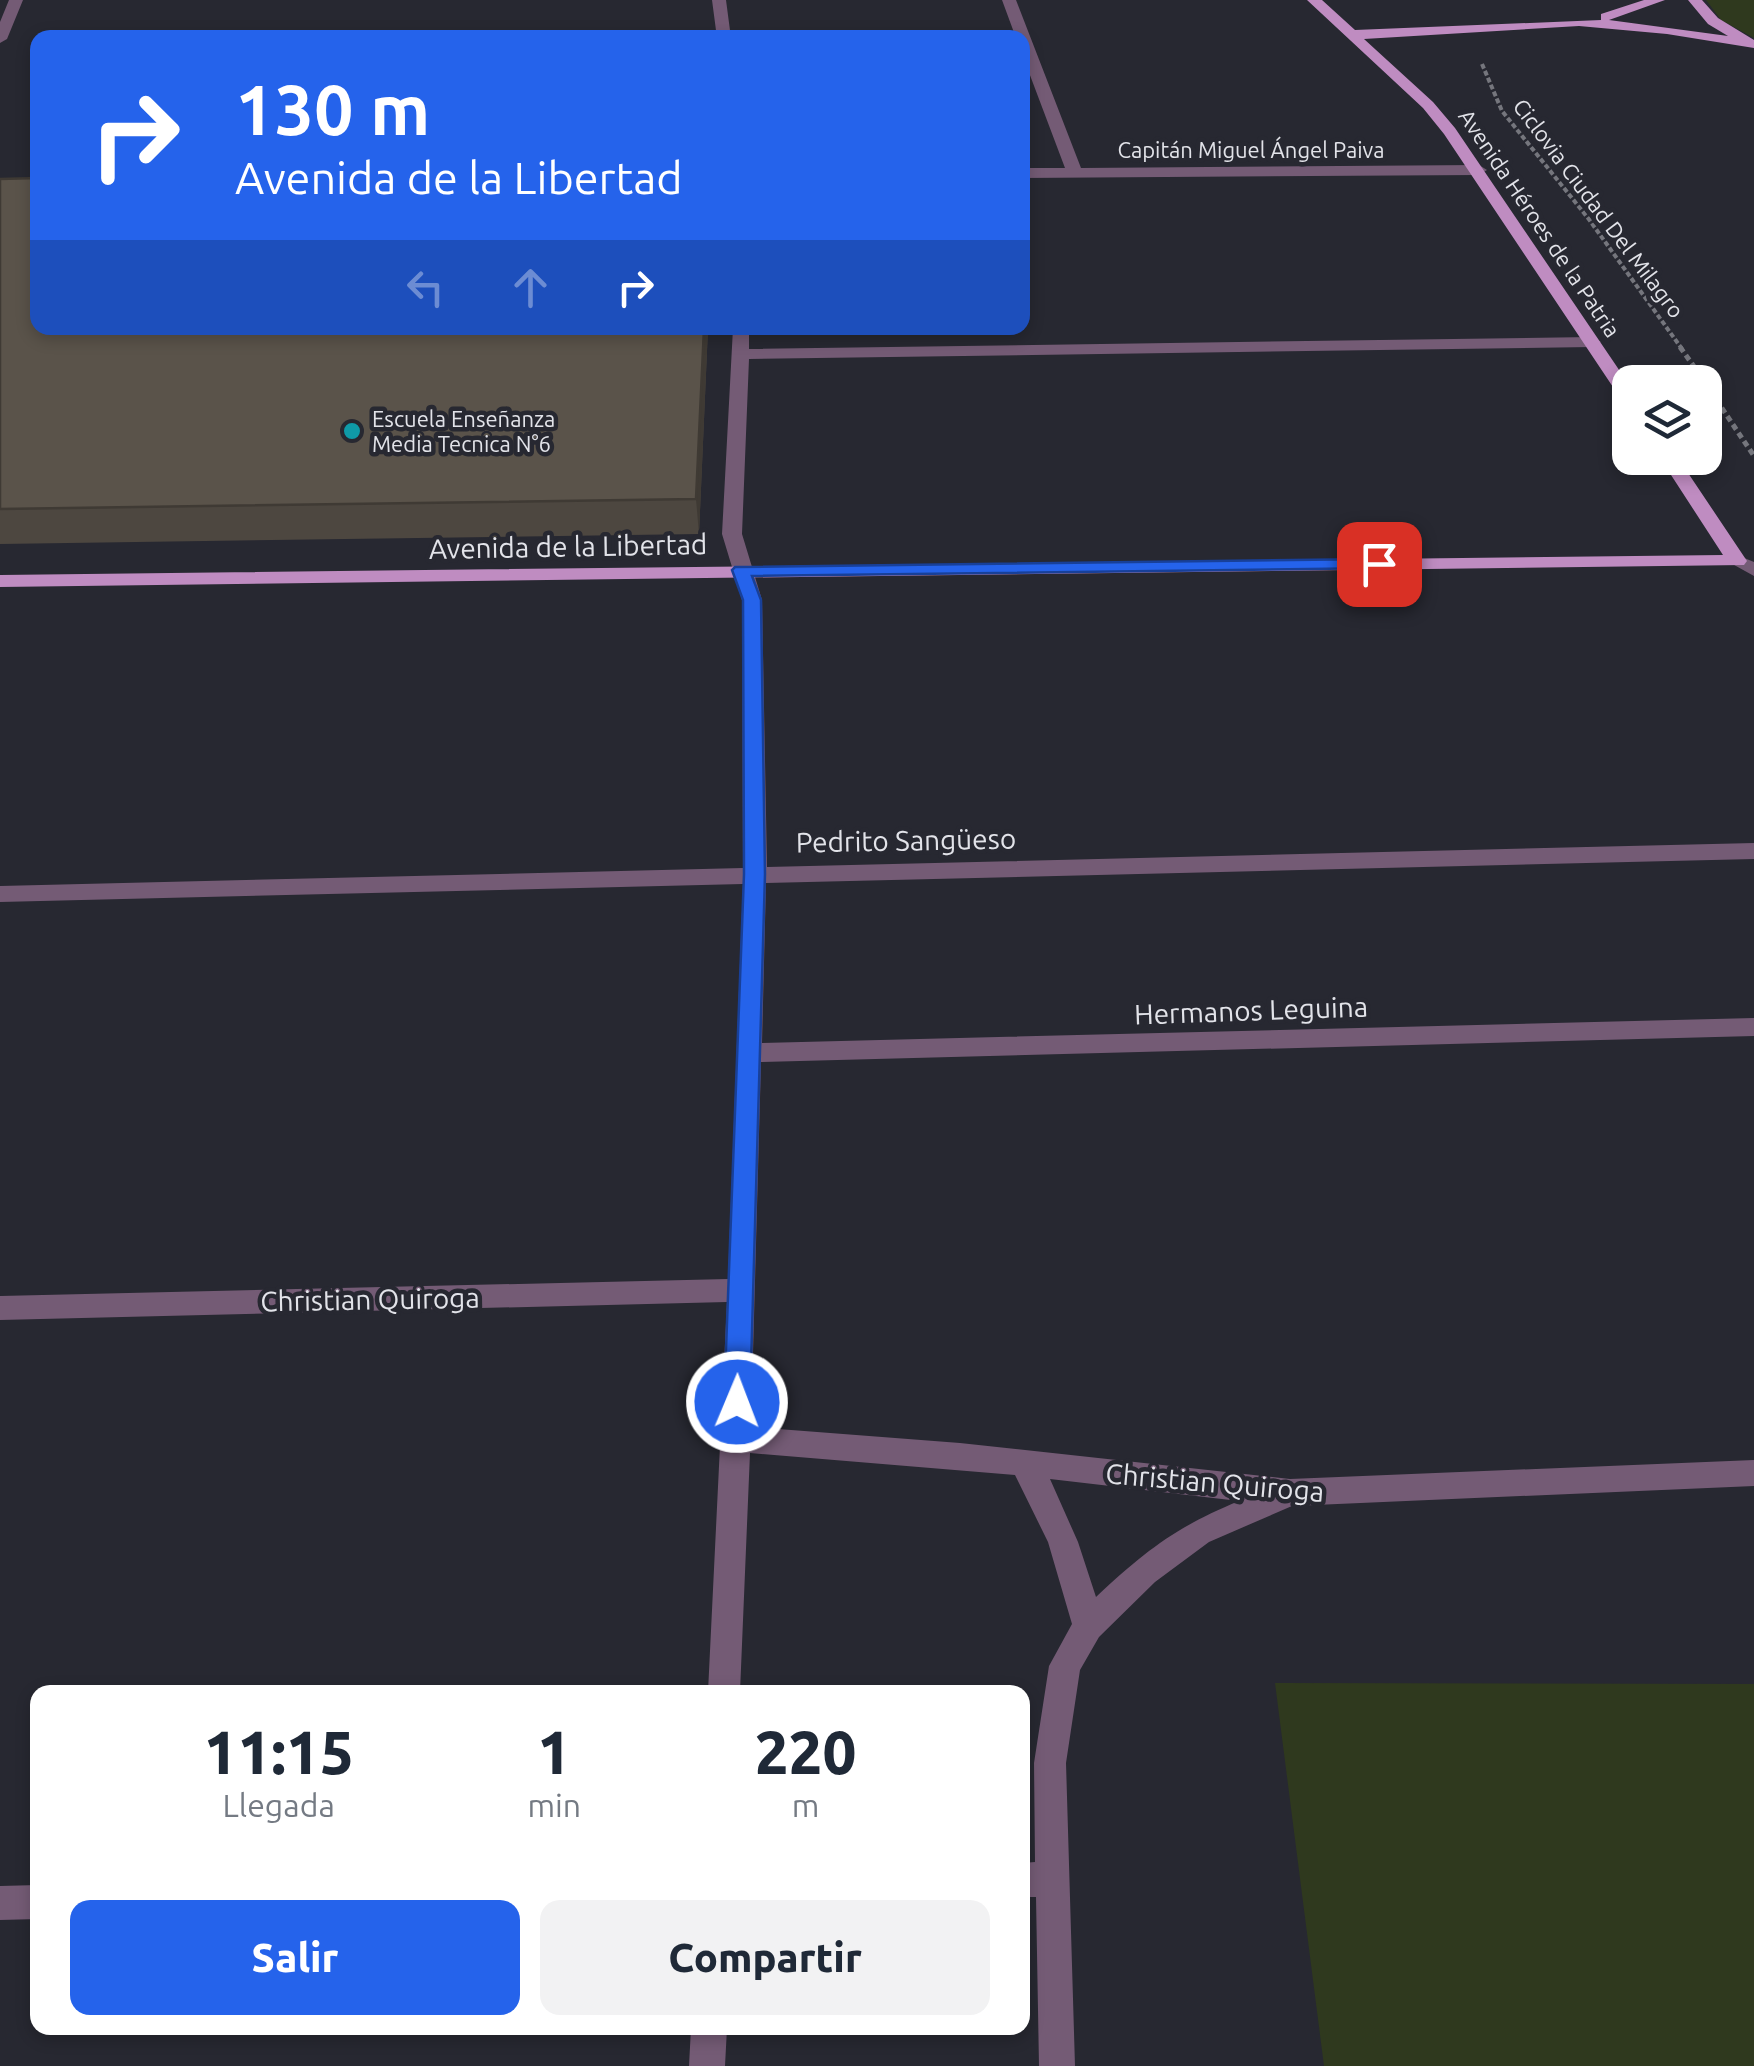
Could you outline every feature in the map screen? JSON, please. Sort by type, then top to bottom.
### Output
[{"type":"main road","name":"Avenida Héroes de la Patria","points":[[1314,0],[1428,105],[1480,170],[1612,372]]},
{"type":"main road","points":[[1579,22],[1627,12],[1658,0]]},
{"type":"main road","points":[[1695,0],[1713,21],[1754,44]]},
{"type":"main road","points":[[1351,34],[1579,22],[1667,30],[1754,44]]},
{"type":"main road","points":[[1681,475],[1746,565]]},
{"type":"main road","name":"Avenida de la Libertad","points":[[0,581],[741,570],[1746,565]]},
{"type":"street","points":[[0,39],[16,0]]},
{"type":"street","points":[[718,0],[723,30]]},
{"type":"street","points":[[1009,0],[1020,30]]},
{"type":"street","points":[[1030,56],[1074,173]]},
{"type":"street","name":"Capitán Miguel Ángel Paiva","points":[[1030,174],[1480,170]]},
{"type":"street","points":[[724,1685],[754,874],[752,600],[732,534],[741,335]]},
{"type":"street","points":[[740,354],[1592,342]]},
{"type":"street","name":"Pedrito Sangüeso","points":[[0,894],[1754,851]]},
{"type":"street","name":"Hermanos Leguina","points":[[749,1053],[1754,1027]]},
{"type":"street","name":"Christian Quiroga","points":[[0,1308],[740,1290]]},
{"type":"street","name":"Christian Quiroga","points":[[736,1439],[1024,1464],[1290,1494],[1754,1473]]},
{"type":"street","points":[[1024,1464],[1046,1497],[1074,1566],[1088,1626]]},
{"type":"street","points":[[1057,2066],[1037,1879],[1065,1666],[1088,1626],[1144,1572],[1198,1532],[1290,1494]]},
{"type":"street","points":[[0,1903],[30,1902]]},
{"type":"street","points":[[707,2066],[708,2035]]},
{"type":"path","name":"Ciclovia Ciudad Del Milagro","points":[[1457,26],[1483,65],[1502,111],[1588,218],[1692,365]]},
{"type":"path","name":"Ciclovia Ciudad Del Milagro","points":[[1722,408],[1754,456]]},
{"type":"green space","points":[[1706,0],[1754,0],[1754,38],[1721,20]]},
{"type":"green space","points":[[1275,1683],[1754,1684],[1754,2066],[1324,2066]]},
{"type":"building","name":"Escuela Enseñanza Media Tecnica N°6","points":[[30,178],[30,335],[704,335],[696,499],[0,509],[0,179]]},
{"type":"place","name":"Escuela Enseñanza Media Tecnica N°6","points":[[352,431]]},
{"type":"route","points":[[737,1402],[754,874],[752,600],[741,570],[1379,564]]}]
